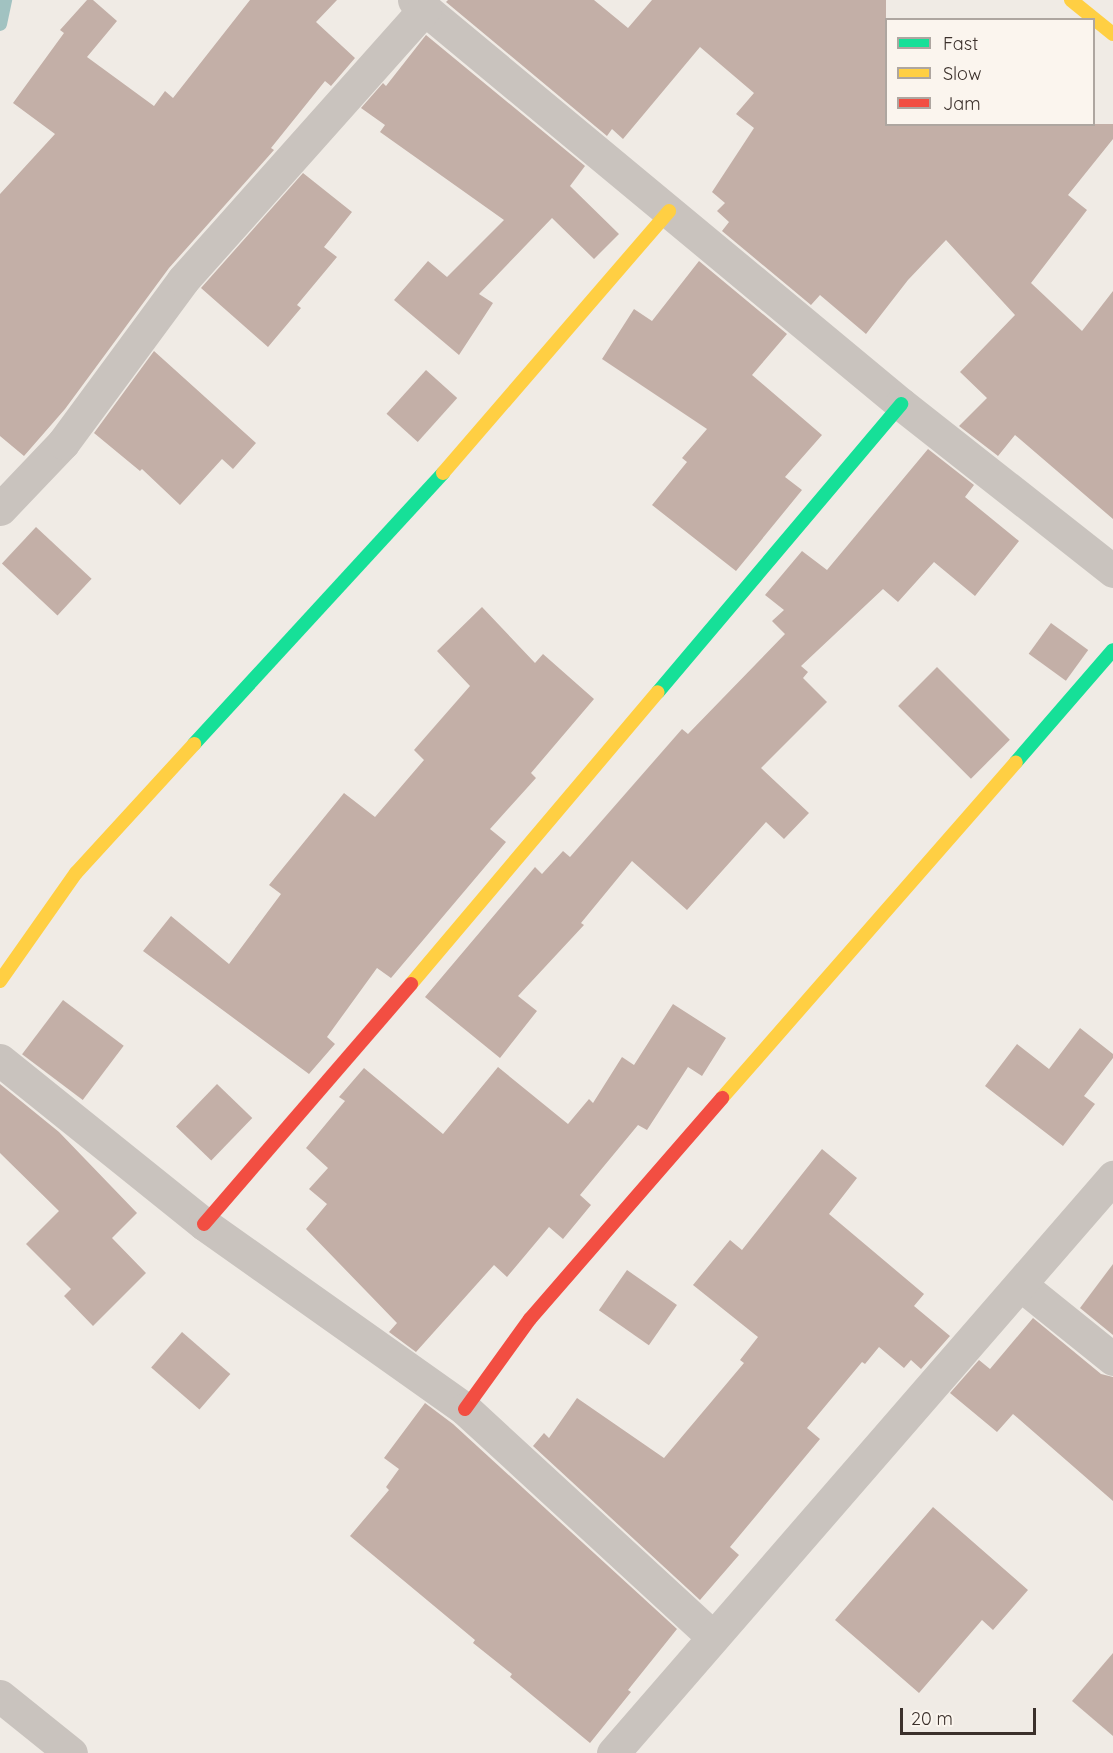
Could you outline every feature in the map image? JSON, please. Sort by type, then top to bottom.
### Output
[{"type":"main road","points":[[1071,0],[1093,18]]},
{"type":"main road","points":[[1095,19],[1113,34]]},
{"type":"main road","points":[[0,981],[76,873],[456,458],[669,211]]},
{"type":"main road","points":[[204,1224],[380,1021],[901,404]]},
{"type":"main road","points":[[465,1409],[530,1319],[1113,650]]},
{"type":"street","points":[[0,509],[63,443],[183,280],[420,4],[901,404],[1113,571]]},
{"type":"street","points":[[0,1060],[204,1224],[465,1409],[713,1637]]},
{"type":"street","points":[[613,1753],[1113,1177]]},
{"type":"street","points":[[1021,1284],[1113,1359]]},
{"type":"street","points":[[0,1696],[71,1753]]},
{"type":"building","points":[[87,0],[93,0],[117,21],[87,57],[154,106],[165,91],[173,98],[250,0],[337,0],[316,22],[355,58],[331,86],[325,81],[271,148],[274,150],[169,268],[65,409],[24,456],[0,436],[0,194],[55,134],[13,103],[64,33],[60,30]]},
{"type":"building","points":[[448,0],[594,0],[628,28],[652,0],[886,0],[885,126],[1095,126],[1095,124],[1113,124],[1113,139],[1068,195],[1087,210],[1031,283],[1082,331],[1113,291],[1113,519],[1015,435],[998,456],[959,426],[987,398],[960,372],[1015,315],[946,240],[908,280],[866,334],[820,295],[811,305],[722,231],[729,222],[717,211],[725,203],[712,192],[754,128],[736,114],[754,93],[700,47],[623,139],[612,129],[607,136],[446,2]]},
{"type":"building","points":[[426,35],[585,166],[570,186],[619,234],[594,259],[552,218],[479,294],[493,303],[459,355],[394,300],[428,261],[447,277],[504,220],[380,132],[385,125],[361,108],[383,83],[386,86]]},
{"type":"building","points":[[303,173],[352,212],[324,247],[337,257],[297,305],[301,308],[268,347],[201,288]]},
{"type":"building","points":[[699,261],[787,334],[752,375],[822,435],[785,477],[802,490],[736,571],[652,505],[687,462],[682,458],[707,429],[602,359],[634,309],[652,321]]},
{"type":"building","points":[[154,351],[256,443],[233,469],[222,459],[180,505],[142,469],[140,471],[94,433]]},
{"type":"building","points":[[426,370],[457,398],[418,442],[387,414]]},
{"type":"building","points":[[928,449],[974,485],[965,497],[1019,541],[975,596],[934,562],[898,602],[883,589],[801,666],[808,672],[803,678],[827,702],[761,768],[809,813],[784,839],[766,822],[687,910],[632,861],[581,923],[584,925],[518,996],[537,1011],[500,1058],[425,997],[535,867],[542,874],[563,851],[570,857],[682,729],[688,734],[785,634],[772,621],[784,610],[765,595],[802,551],[827,570]]},
{"type":"building","points":[[36,527],[92,579],[57,615],[2,564]]},
{"type":"building","points":[[482,607],[535,663],[543,654],[594,699],[531,773],[536,778],[490,829],[506,842],[391,978],[377,968],[327,1037],[335,1044],[309,1074],[143,951],[171,916],[229,964],[281,894],[269,885],[344,793],[375,817],[424,760],[414,750],[470,686],[437,651]]},
{"type":"building","points":[[1051,623],[1088,650],[1066,681],[1029,654]]},
{"type":"building","points":[[937,667],[1010,740],[971,779],[898,706]]},
{"type":"building","points":[[63,1000],[124,1046],[83,1100],[22,1054]]},
{"type":"building","points":[[673,1004],[726,1038],[702,1076],[688,1067],[647,1130],[638,1125],[580,1195],[591,1205],[563,1239],[549,1227],[507,1277],[494,1265],[416,1352],[389,1332],[397,1323],[306,1229],[327,1204],[309,1189],[328,1168],[306,1148],[345,1101],[339,1097],[364,1068],[443,1134],[498,1067],[568,1124],[589,1099],[593,1103],[622,1057],[634,1065]]},
{"type":"building","points":[[1080,1028],[1113,1054],[1113,1058],[1084,1096],[1095,1104],[1063,1146],[985,1086],[1017,1044],[1049,1069]]},
{"type":"building","points":[[0,1084],[59,1132],[137,1213],[112,1238],[146,1273],[93,1326],[64,1296],[71,1289],[26,1244],[59,1211],[0,1153]]},
{"type":"building","points":[[217,1084],[252,1118],[211,1160],[176,1126]]},
{"type":"building","points":[[822,1149],[857,1178],[829,1214],[924,1294],[914,1306],[950,1336],[921,1369],[911,1360],[904,1368],[879,1347],[865,1364],[862,1362],[807,1428],[820,1439],[730,1547],[739,1555],[700,1600],[533,1446],[544,1433],[549,1438],[577,1398],[664,1458],[744,1363],[740,1360],[758,1337],[693,1285],[730,1240],[742,1250]]},
{"type":"building","points":[[1113,1264],[1113,1335],[1080,1308]]},
{"type":"building","points":[[627,1270],[677,1305],[649,1345],[599,1310]]},
{"type":"building","points":[[1033,1318],[1101,1374],[1113,1377],[1113,1501],[1013,1414],[997,1432],[950,1393],[979,1360],[990,1369]]},
{"type":"building","points":[[182,1332],[230,1374],[199,1409],[151,1367]]},
{"type":"building","points":[[425,1403],[453,1424],[677,1629],[628,1690],[631,1692],[590,1743],[510,1677],[512,1674],[473,1643],[475,1640],[350,1536],[389,1490],[386,1487],[399,1469],[384,1458]]},
{"type":"building","points":[[933,1507],[1028,1590],[993,1630],[982,1620],[919,1693],[835,1620]]},
{"type":"building","points":[[1113,1653],[1113,1736],[1072,1701]]},
{"type":"waterway","points":[[0,24],[5,0]]},
{"type":"traffic: fast","points":[[658,692],[901,404]]},
{"type":"traffic: fast","points":[[194,744],[443,473]]},
{"type":"traffic: fast","points":[[1016,762],[1113,650]]},
{"type":"traffic: slow","points":[[1071,0],[1093,18]]},
{"type":"traffic: slow","points":[[1095,19],[1113,34]]},
{"type":"traffic: slow","points":[[443,473],[669,211]]},
{"type":"traffic: slow","points":[[411,984],[658,692]]},
{"type":"traffic: slow","points":[[0,981],[76,873],[194,744]]},
{"type":"traffic: slow","points":[[722,1098],[1016,762]]},
{"type":"traffic: jam","points":[[204,1224],[411,984]]},
{"type":"traffic: jam","points":[[465,1409],[530,1319],[722,1098]]}]
